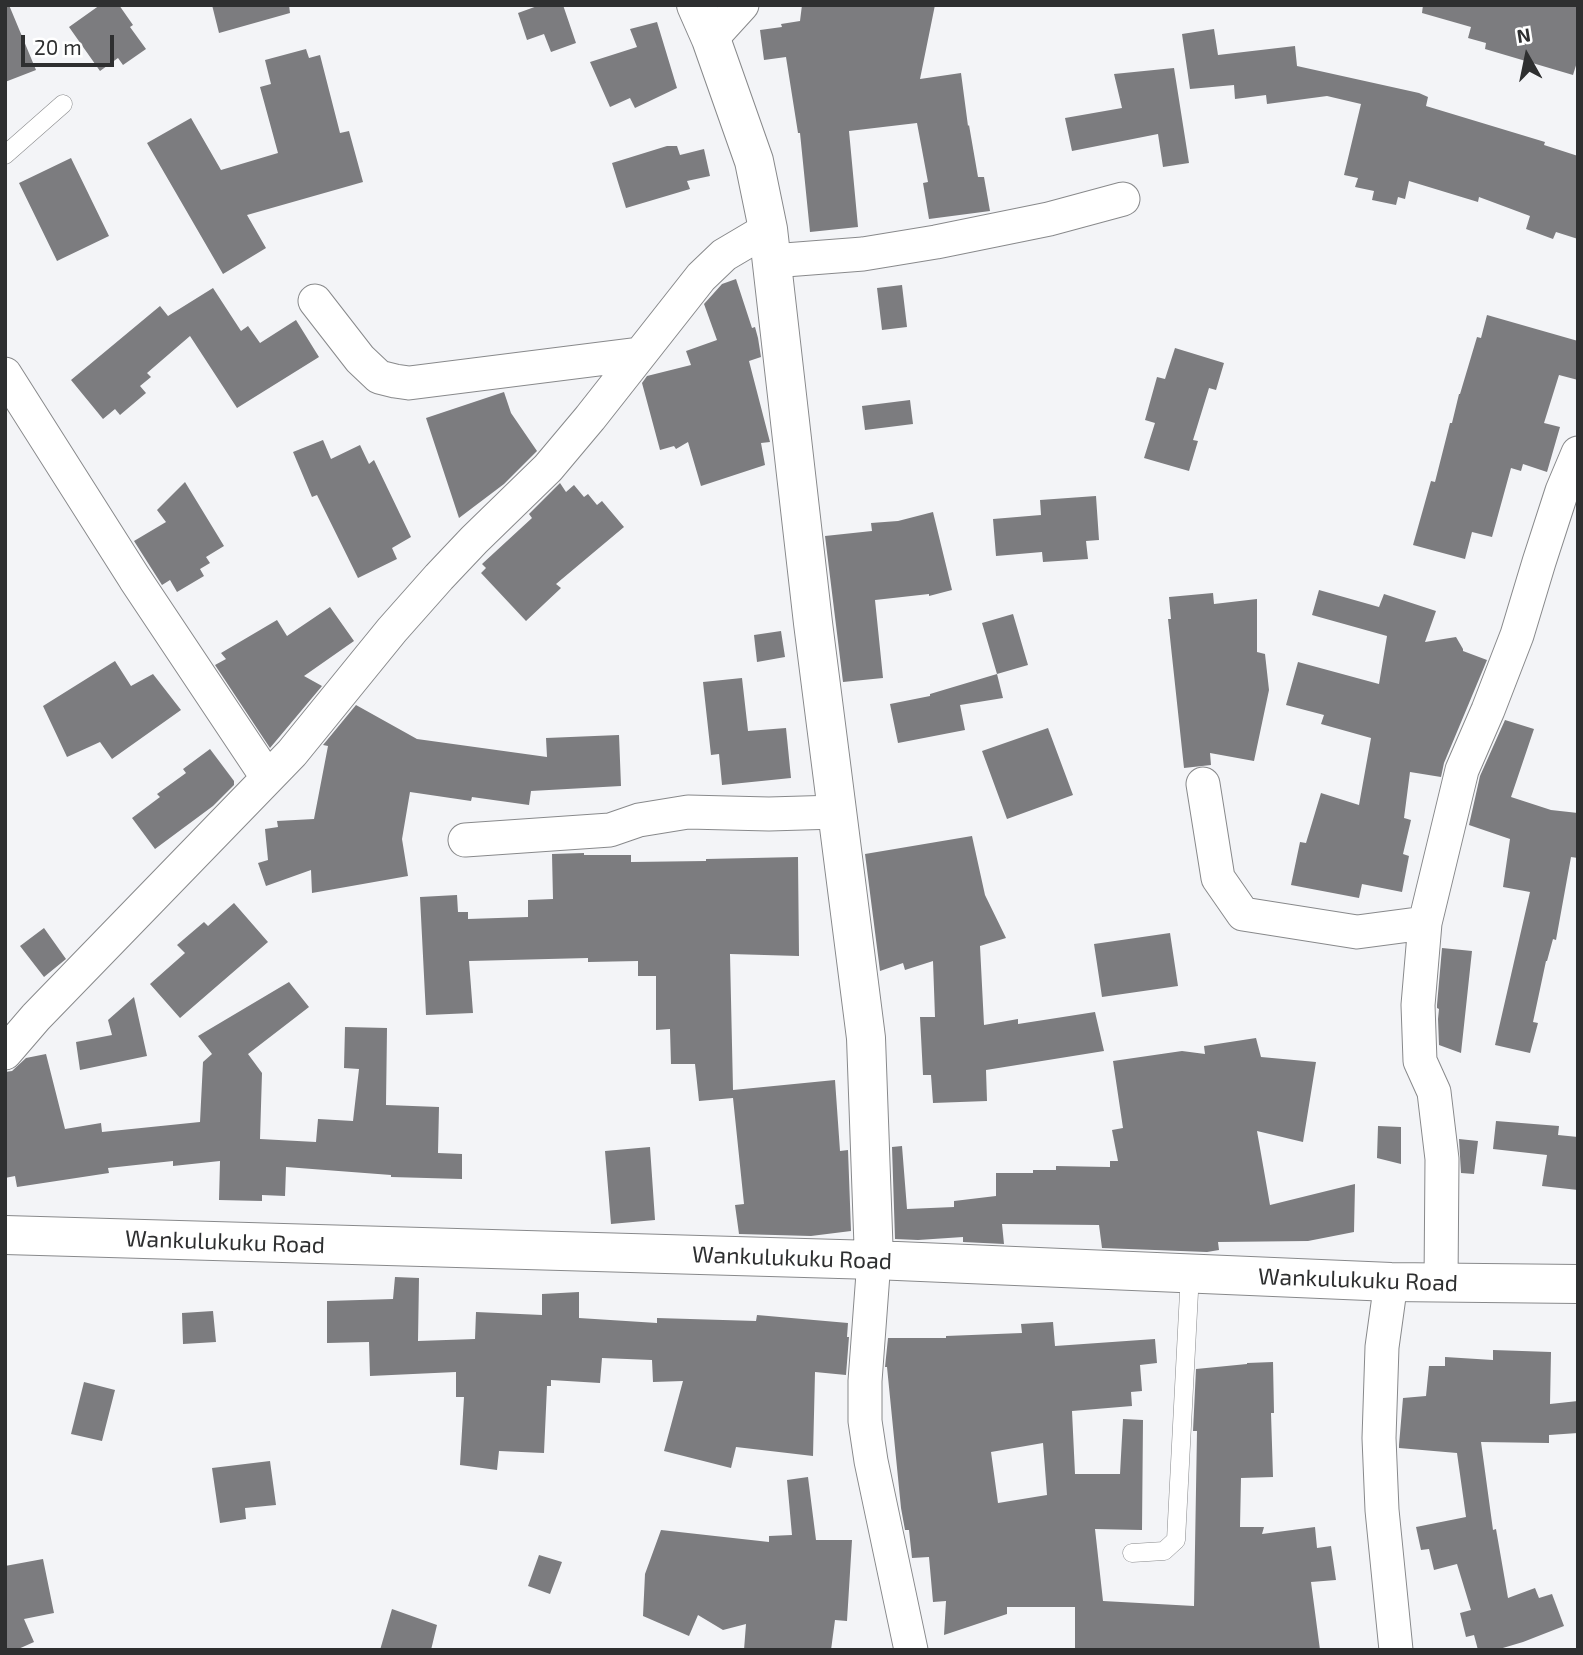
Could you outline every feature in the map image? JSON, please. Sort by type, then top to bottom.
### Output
[{"type":"main road","points":[[703,22],[754,161],[770,245],[813,623],[866,1038],[874,1260]]},
{"type":"main road","name":"Wankulukuku Road","points":[[5,1236],[874,1260],[1391,1282],[1578,1284]]},
{"type":"street","points":[[703,22],[742,5]]},
{"type":"street","points":[[5,1053],[36,1017],[292,752],[439,577],[548,468],[701,277],[724,255],[770,245],[863,254],[1049,219],[1123,199]]},
{"type":"street","points":[[315,301],[360,359],[379,377],[395,382],[409,383],[639,354]]},
{"type":"street","points":[[5,374],[135,579],[267,777]]},
{"type":"street","points":[[1441,1283],[1442,1159],[1434,1092],[1420,1061],[1418,1005],[1425,923],[1462,769],[1517,635],[1542,550],[1578,453]]},
{"type":"street","points":[[1203,785],[1218,878],[1243,914],[1357,932],[1425,923]]},
{"type":"street","points":[[465,840],[610,830],[639,820],[688,812],[837,812]]},
{"type":"street","points":[[874,1260],[864,1381],[865,1421],[911,1650]]},
{"type":"street","points":[[1391,1282],[1379,1385],[1379,1438],[1382,1510],[1396,1650]]},
{"type":"lane","points":[[5,155],[63,104]]},
{"type":"lane","points":[[1132,1553],[1164,1551],[1176,1540],[1189,1273]]},
{"type":"building","points":[[5,5],[9,5],[36,70],[5,82]]},
{"type":"building","points":[[100,5],[119,5],[133,25],[130,27],[146,49],[123,65],[118,58],[100,71],[69,27]]},
{"type":"building","points":[[212,5],[289,5],[290,13],[219,33]]},
{"type":"building","points":[[540,5],[563,5],[576,43],[551,52],[544,34],[527,40],[518,13]]},
{"type":"building","points":[[802,5],[935,5],[920,79],[961,73],[978,177],[984,177],[990,211],[929,219],[923,183],[928,182],[917,123],[849,131],[858,227],[810,232],[800,133],[786,57],[764,60],[760,30],[800,21]]},
{"type":"building","points":[[1423,5],[1578,5],[1578,59],[1573,75],[1485,49],[1486,43],[1468,38],[1471,27],[1422,13]]},
{"type":"building","points":[[657,22],[677,88],[635,108],[630,98],[610,107],[590,62],[637,47],[630,29]]},
{"type":"building","points":[[1214,29],[1218,55],[1295,46],[1297,66],[1419,93],[1428,97],[1426,106],[1545,142],[1544,145],[1578,156],[1578,239],[1556,232],[1553,239],[1526,229],[1530,216],[1479,197],[1478,202],[1409,181],[1405,199],[1398,197],[1396,205],[1372,200],[1374,191],[1355,187],[1358,178],[1344,175],[1361,104],[1327,96],[1267,104],[1266,95],[1235,99],[1234,85],[1190,89],[1182,34]]},
{"type":"building","points":[[306,49],[309,58],[320,55],[340,133],[349,131],[363,182],[247,215],[266,248],[223,274],[147,143],[191,118],[221,170],[278,153],[260,87],[271,84],[265,60]]},
{"type":"building","points":[[1174,68],[1189,163],[1163,167],[1158,134],[1072,151],[1065,118],[1122,108],[1114,74]]},
{"type":"building","points":[[667,146],[677,146],[680,155],[704,149],[710,176],[687,181],[690,189],[626,208],[612,163]]},
{"type":"building","points":[[71,158],[109,236],[57,261],[19,183]]},
{"type":"building","points":[[736,279],[752,328],[755,327],[758,338],[761,357],[749,361],[770,442],[761,443],[765,465],[701,486],[688,442],[676,449],[674,446],[660,450],[642,383],[647,376],[691,365],[686,351],[717,340],[704,304],[722,284]]},
{"type":"building","points":[[902,285],[907,327],[882,330],[877,288]]},
{"type":"building","points":[[213,288],[241,331],[248,326],[260,343],[296,320],[319,357],[237,408],[190,336],[147,373],[151,377],[140,386],[146,393],[120,415],[115,409],[103,419],[71,380],[160,306],[168,316]]},
{"type":"building","points":[[1487,315],[1578,341],[1578,380],[1559,375],[1544,423],[1560,427],[1547,472],[1523,464],[1521,471],[1511,468],[1492,537],[1472,532],[1465,559],[1413,545],[1431,481],[1435,482],[1477,337],[1481,338]]},
{"type":"building","points":[[1175,348],[1224,363],[1216,390],[1209,388],[1193,440],[1198,441],[1189,471],[1144,458],[1155,423],[1145,420],[1157,377],[1165,379]]},
{"type":"building","points":[[504,392],[511,413],[537,451],[504,484],[459,518],[426,418]]},
{"type":"building","points":[[910,400],[913,424],[865,430],[862,406]]},
{"type":"building","points":[[323,440],[331,459],[360,445],[369,464],[374,460],[411,537],[392,548],[397,559],[358,578],[317,495],[312,497],[293,452]]},
{"type":"building","points":[[185,482],[224,546],[206,557],[210,563],[200,569],[204,576],[177,592],[170,580],[162,585],[134,541],[166,522],[157,510]]},
{"type":"building","points":[[560,483],[566,492],[574,485],[584,497],[588,494],[597,505],[602,501],[624,527],[556,584],[561,588],[526,621],[481,573],[486,568],[482,564],[532,518],[529,514]]},
{"type":"building","points":[[1096,496],[1099,540],[1086,541],[1088,559],[1043,562],[1042,552],[996,556],[993,519],[1041,515],[1040,500]]},
{"type":"building","points":[[933,512],[952,590],[929,596],[875,600],[883,678],[843,682],[825,536],[872,531],[871,523],[898,521]]},
{"type":"building","points":[[1319,590],[1379,607],[1384,594],[1436,611],[1425,642],[1456,637],[1463,651],[1487,660],[1444,763],[1441,777],[1410,772],[1404,818],[1411,820],[1403,854],[1409,856],[1402,892],[1362,884],[1359,898],[1291,885],[1300,842],[1306,843],[1321,793],[1359,805],[1371,738],[1321,724],[1324,715],[1286,705],[1298,662],[1379,684],[1387,636],[1312,615]]},
{"type":"building","points":[[1213,593],[1214,604],[1257,599],[1257,652],[1265,654],[1269,690],[1254,761],[1210,753],[1211,765],[1184,768],[1168,619],[1171,619],[1169,597]]},
{"type":"building","points":[[330,607],[354,641],[304,676],[322,686],[270,748],[215,665],[226,659],[221,653],[277,620],[287,636]]},
{"type":"building","points":[[1013,614],[1028,665],[997,674],[982,623]]},
{"type":"building","points":[[781,631],[785,657],[757,662],[754,635]]},
{"type":"building","points":[[115,661],[131,686],[153,674],[181,710],[112,759],[100,742],[67,757],[43,706]]},
{"type":"building","points":[[997,674],[1003,698],[960,705],[965,730],[898,743],[890,704],[930,696]]},
{"type":"building","points":[[742,678],[748,731],[786,728],[791,778],[722,785],[719,754],[711,755],[703,682]]},
{"type":"building","points":[[356,705],[417,739],[547,757],[546,738],[619,735],[621,786],[531,791],[529,805],[472,797],[471,801],[410,792],[402,839],[408,876],[312,893],[311,870],[266,886],[258,863],[268,860],[265,829],[278,827],[277,821],[314,819],[328,746],[323,745]]},
{"type":"building","points":[[1505,720],[1534,729],[1511,797],[1551,810],[1578,813],[1578,858],[1571,857],[1556,940],[1553,939],[1546,961],[1533,1022],[1538,1023],[1530,1053],[1495,1045],[1530,892],[1503,887],[1510,839],[1469,825],[1480,776]]},
{"type":"building","points":[[1048,728],[1073,795],[1007,819],[982,751]]},
{"type":"building","points":[[210,749],[234,781],[234,785],[213,806],[155,849],[132,818],[160,797],[157,794],[186,773],[183,769]]},
{"type":"building","points":[[972,836],[985,895],[1006,938],[980,946],[984,1025],[1018,1019],[1018,1024],[1095,1012],[1104,1051],[986,1070],[987,1101],[933,1103],[931,1075],[923,1075],[920,1017],[935,1017],[933,961],[905,970],[903,963],[880,971],[865,854]]},
{"type":"building","points":[[552,854],[631,855],[631,862],[798,857],[799,956],[730,954],[733,1090],[835,1080],[840,1151],[848,1150],[851,1231],[811,1236],[739,1234],[735,1205],[744,1204],[733,1098],[699,1101],[695,1064],[671,1064],[670,1029],[656,1030],[656,976],[638,976],[638,961],[588,962],[588,958],[469,961],[473,1013],[426,1015],[420,897],[457,895],[458,912],[468,912],[468,919],[528,917],[528,900],[553,899]]},
{"type":"building","points":[[234,903],[268,942],[180,1018],[150,984],[185,953],[177,945],[204,922],[208,926]]},
{"type":"building","points":[[44,928],[66,959],[44,977],[20,946]]},
{"type":"building","points":[[1170,933],[1178,986],[1102,997],[1094,944]]},
{"type":"building","points":[[1442,948],[1472,951],[1461,1053],[1439,1045],[1437,1005]]},
{"type":"building","points":[[289,982],[309,1007],[248,1054],[262,1073],[260,1139],[316,1142],[318,1119],[353,1121],[359,1069],[344,1068],[345,1027],[387,1028],[386,1105],[439,1107],[438,1153],[462,1154],[462,1179],[391,1177],[286,1167],[285,1196],[262,1195],[262,1201],[219,1200],[220,1161],[173,1166],[173,1161],[108,1168],[109,1173],[17,1187],[15,1176],[5,1178],[5,1072],[12,1071],[26,1058],[46,1054],[65,1129],[101,1123],[102,1132],[200,1122],[203,1062],[212,1054],[198,1036]]},
{"type":"building","points":[[134,997],[147,1056],[80,1070],[76,1042],[112,1035],[108,1020]]},
{"type":"building","points":[[1256,1038],[1261,1057],[1316,1062],[1303,1142],[1257,1131],[1270,1205],[1355,1184],[1354,1232],[1308,1241],[1218,1242],[1219,1250],[1207,1252],[1102,1248],[1099,1225],[1002,1224],[1004,1244],[963,1242],[963,1237],[895,1239],[892,1147],[902,1146],[907,1209],[954,1207],[954,1201],[996,1196],[996,1173],[1033,1173],[1033,1170],[1056,1170],[1056,1166],[1110,1167],[1110,1161],[1118,1161],[1112,1130],[1123,1128],[1113,1061],[1182,1051],[1205,1054],[1204,1046]]},
{"type":"building","points":[[1496,1121],[1559,1126],[1558,1135],[1578,1137],[1578,1190],[1542,1186],[1547,1155],[1493,1149]]},
{"type":"building","points":[[1378,1126],[1401,1127],[1401,1164],[1377,1158]]},
{"type":"building","points":[[1459,1139],[1478,1141],[1474,1174],[1461,1173]]},
{"type":"building","points":[[650,1147],[655,1220],[611,1224],[605,1151]]},
{"type":"building","points":[[395,1277],[419,1278],[418,1341],[475,1339],[476,1312],[542,1315],[542,1294],[579,1292],[579,1318],[657,1323],[657,1318],[756,1321],[757,1315],[848,1323],[846,1375],[815,1372],[813,1456],[736,1447],[731,1468],[664,1451],[683,1381],[653,1382],[652,1360],[602,1358],[600,1383],[551,1380],[551,1386],[547,1386],[544,1453],[499,1451],[497,1470],[460,1465],[464,1397],[456,1397],[456,1372],[370,1376],[369,1342],[327,1343],[327,1301],[393,1299]]},
{"type":"building","points":[[213,1311],[216,1342],[183,1344],[182,1313]]},
{"type":"building","points":[[1053,1322],[1055,1346],[1155,1339],[1157,1363],[1140,1365],[1142,1391],[1131,1392],[1132,1406],[1072,1411],[1075,1474],[1120,1474],[1123,1419],[1143,1420],[1142,1530],[1095,1529],[1103,1601],[1194,1606],[1197,1431],[1193,1431],[1196,1369],[1273,1362],[1273,1477],[1241,1478],[1240,1527],[1264,1527],[1262,1534],[1315,1527],[1317,1548],[1331,1546],[1336,1580],[1311,1582],[1320,1650],[1075,1650],[1075,1607],[1007,1607],[1007,1614],[944,1635],[946,1601],[933,1602],[929,1557],[912,1558],[909,1530],[905,1530],[885,1367],[888,1338],[946,1338],[1022,1333],[1021,1324]],"holes":[[[1043,1443],[1047,1495],[998,1503],[991,1452]]]},
{"type":"building","points":[[1493,1350],[1551,1352],[1550,1404],[1578,1401],[1578,1433],[1549,1435],[1549,1443],[1481,1442],[1493,1530],[1496,1529],[1508,1598],[1535,1588],[1539,1598],[1552,1594],[1564,1626],[1496,1650],[1478,1650],[1474,1635],[1466,1637],[1460,1613],[1471,1610],[1457,1564],[1434,1570],[1429,1549],[1421,1550],[1416,1527],[1466,1517],[1457,1453],[1399,1448],[1399,1445],[1403,1398],[1426,1396],[1429,1366],[1445,1366],[1445,1357],[1493,1360]]},
{"type":"building","points":[[84,1382],[115,1390],[102,1441],[71,1434]]},
{"type":"building","points":[[270,1461],[276,1505],[245,1508],[246,1519],[220,1523],[212,1468]]},
{"type":"building","points":[[808,1477],[816,1540],[852,1540],[847,1621],[835,1620],[831,1650],[744,1650],[746,1624],[723,1630],[698,1615],[689,1636],[643,1616],[645,1574],[661,1530],[769,1542],[769,1536],[792,1535],[787,1480]]},
{"type":"building","points":[[539,1555],[562,1562],[550,1594],[528,1586]]},
{"type":"building","points":[[43,1559],[54,1613],[24,1619],[34,1642],[16,1650],[5,1650],[5,1566]]},
{"type":"building","points":[[392,1609],[437,1625],[431,1650],[380,1650]]}]
